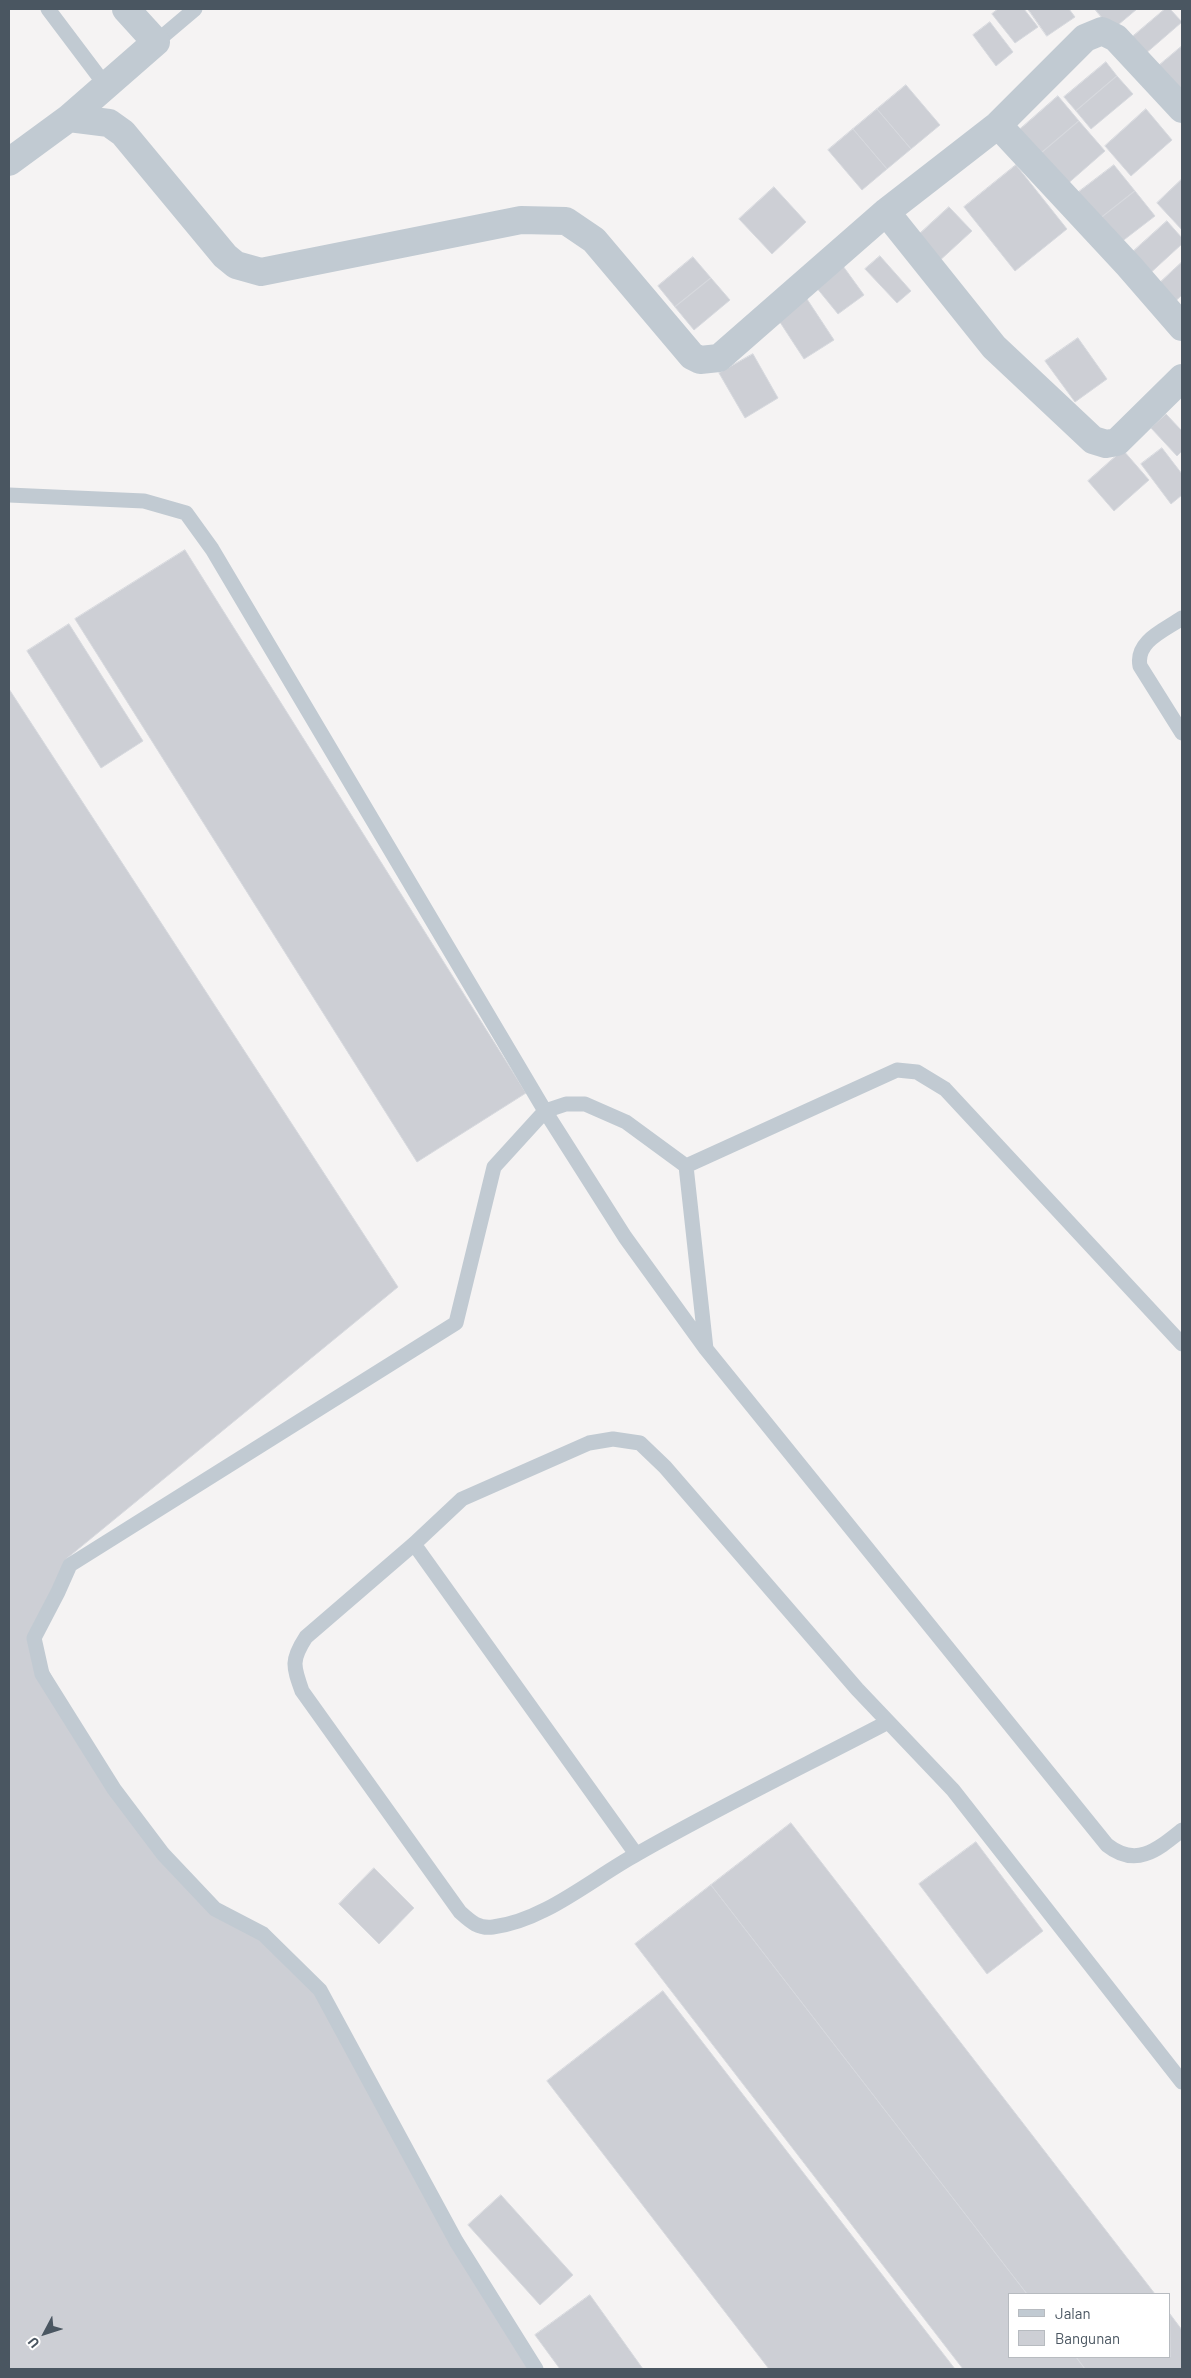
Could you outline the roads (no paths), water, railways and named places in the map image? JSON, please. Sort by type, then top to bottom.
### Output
[{"type":"street","points":[[9,162],[69,118],[156,42],[126,9]]},
{"type":"street","points":[[69,118],[109,123],[123,132],[225,256],[236,265],[261,272],[521,220],[566,221],[594,240],[692,356],[700,360],[719,358],[886,212],[998,125],[1084,38],[1102,31],[1116,38],[1182,109]]},
{"type":"street","points":[[998,125],[1129,266],[1182,327]]},
{"type":"street","points":[[886,212],[994,347],[1093,440],[1110,444],[1117,442],[1182,378]]},
{"type":"lane","points":[[48,9],[106,86]]},
{"type":"lane","points":[[156,42],[195,9]]},
{"type":"lane","points":[[9,495],[144,501],[186,513],[217,557],[545,1111],[625,1237],[706,1348],[1107,1845],[1118,1854],[1134,1857],[1145,1855],[1182,1830]]},
{"type":"lane","points":[[1182,618],[1148,641],[1138,655],[1140,666],[1182,733]]},
{"type":"lane","points":[[686,1166],[897,1070],[917,1072],[945,1089],[1182,1344]]},
{"type":"lane","points":[[536,2369],[456,2240],[320,1990],[263,1934],[215,1909],[163,1854],[114,1789],[42,1674],[34,1638],[70,1565],[456,1323],[494,1167],[545,1111],[566,1104],[585,1104],[626,1122],[686,1166],[706,1348]]},
{"type":"lane","points":[[888,1722],[636,1854],[558,1902],[523,1920],[492,1928],[476,1926],[460,1912],[302,1691],[294,1669],[296,1653],[306,1637],[414,1544],[462,1499],[581,1444],[613,1439],[640,1443],[665,1467],[888,1722],[953,1790],[1182,2082]]},
{"type":"lane","points":[[414,1544],[636,1854]]}]
